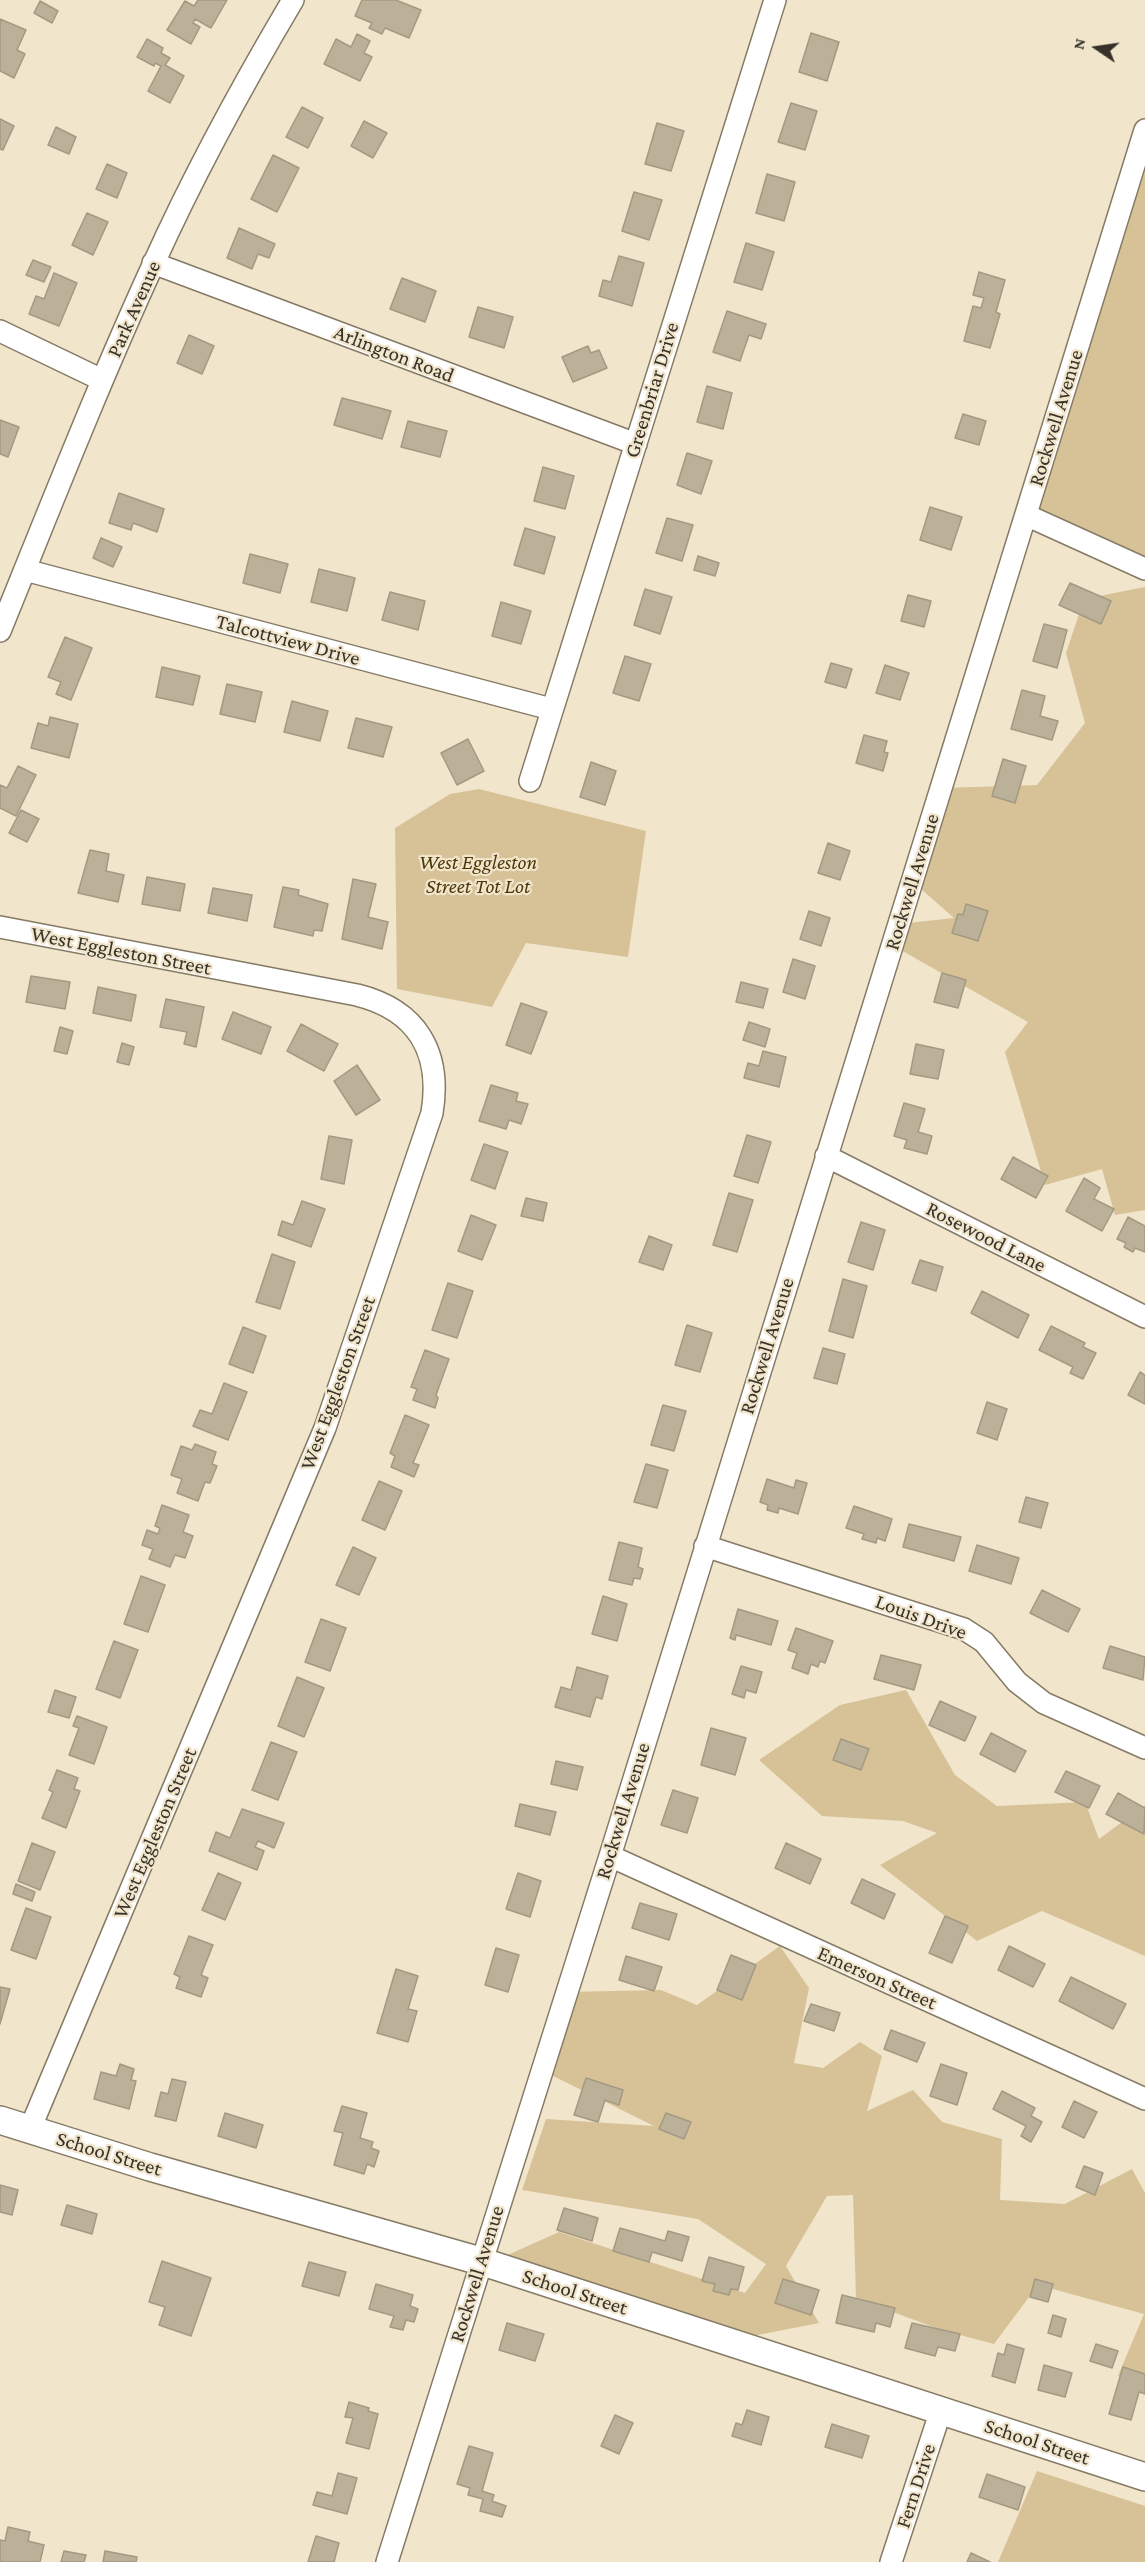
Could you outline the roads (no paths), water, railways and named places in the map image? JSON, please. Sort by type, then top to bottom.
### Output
[{"type":"main road","name":"School Street","points":[[0,2120],[150,2167],[480,2261],[1145,2477]]},
{"type":"street","name":"Park Avenue","points":[[0,630],[102,381],[153,264],[244,83],[293,0]]},
{"type":"street","name":"Greenbriar Drive","points":[[530,781],[775,0]]},
{"type":"street","name":"Rockwell Avenue","points":[[387,2562],[480,2261],[610,1856],[1145,130]]},
{"type":"street","name":"Arlington Road","points":[[153,264],[636,444]]},
{"type":"street","points":[[0,331],[102,381]]},
{"type":"street","points":[[1026,515],[1145,569]]},
{"type":"street","name":"Talcottview Drive","points":[[25,570],[551,710]]},
{"type":"street","name":"West Eggleston Street","points":[[0,927],[380,1001],[403,1016],[421,1035],[432,1061],[435,1078],[432,1113],[325,1428],[30,2129]]},
{"type":"street","name":"Rosewood Lane","points":[[826,1156],[1145,1317]]},
{"type":"street","name":"Louis Drive","points":[[705,1546],[964,1629],[984,1642],[1017,1682],[1044,1703],[1145,1748]]},
{"type":"street","name":"Emerson Street","points":[[610,1856],[1145,2099]]},
{"type":"street","name":"Fern Drive","points":[[891,2562],[941,2410]]},
{"type":"park label","name":"West Eggleston Street Tot Lot","points":[[478,875]]}]
